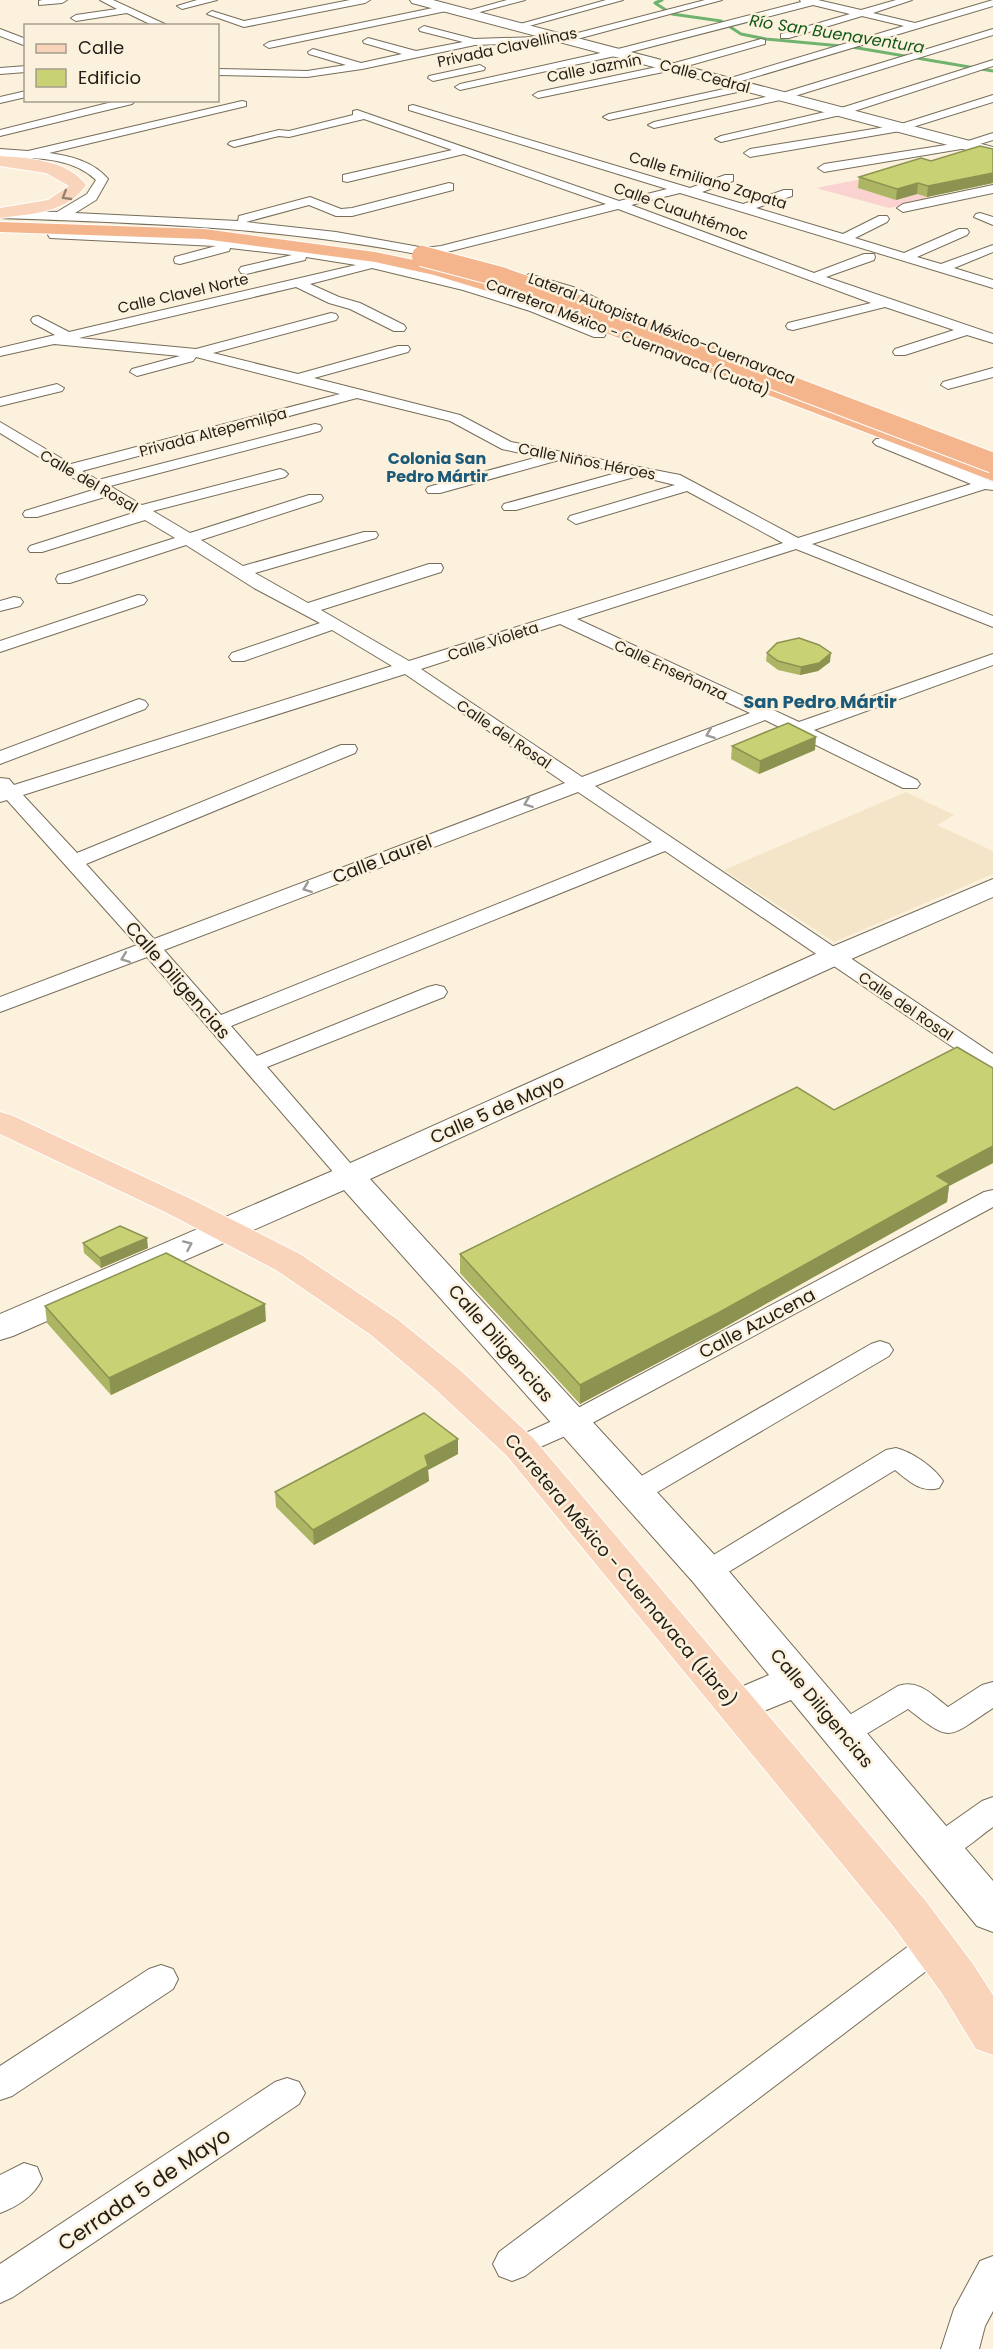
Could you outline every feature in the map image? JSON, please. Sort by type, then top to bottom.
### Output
[{"type":"highway","name":"Carretera México - Cuernavaca (Cuota)","points":[[0,220],[190,226],[385,250],[487,275],[640,325],[774,383],[993,463]]},
{"type":"highway","name":"Carretera México - Cuernavaca (Cuota)","points":[[0,220],[204,234],[375,256],[438,270],[534,299],[991,479]]},
{"type":"highway","points":[[0,220],[147,221],[222,226],[337,240],[449,262],[557,297],[993,463]]},
{"type":"highway","points":[[0,220],[245,234],[359,250],[473,276],[559,305],[991,479]]},
{"type":"highway","points":[[845,420],[856,433],[881,442]]},
{"type":"main road","points":[[0,161],[48,168],[72,178],[78,185],[68,197],[0,220]]},
{"type":"main road","name":"Carretera México - Cuernavaca (Libre)","points":[[0,1122],[225,1229],[288,1262],[378,1323],[447,1379],[520,1447],[737,1706],[909,1913],[957,1978],[993,2035]]},
{"type":"street","points":[[42,3],[62,0]]},
{"type":"street","points":[[105,0],[160,24]]},
{"type":"street","points":[[182,6],[212,0]]},
{"type":"street","points":[[234,9],[212,14],[244,24],[365,0]]},
{"type":"street","name":"Calle Cedral","points":[[420,0],[615,53],[644,60],[669,61],[728,82],[781,97],[993,152]]},
{"type":"street","points":[[465,13],[520,0]]},
{"type":"street","points":[[518,26],[618,0]]},
{"type":"street","points":[[219,72],[308,74],[362,66],[475,42],[566,39],[717,0]]},
{"type":"street","points":[[460,87],[615,53],[807,0],[993,45]]},
{"type":"street","points":[[785,36],[907,0]]},
{"type":"street","points":[[728,82],[993,3]]},
{"type":"street","points":[[269,45],[447,8]]},
{"type":"street","points":[[76,18],[128,10]]},
{"type":"street","points":[[424,29],[475,42]]},
{"type":"street","points":[[0,32],[24,42]]},
{"type":"street","points":[[654,125],[781,97],[993,32]]},
{"type":"street","points":[[368,40],[415,54]]},
{"type":"street","name":"Calle Jazmín","points":[[538,95],[669,61],[761,42]]},
{"type":"street","name":"Privada Clavellinas","points":[[555,52],[588,45]]},
{"type":"street","points":[[313,52],[362,66]]},
{"type":"street","points":[[721,139],[841,112],[990,63]]},
{"type":"street","name":"Privada Clavellinas","points":[[433,78],[488,66]]},
{"type":"street","points":[[6,71],[24,70]]},
{"type":"street","points":[[308,74],[310,87]]},
{"type":"street","points":[[609,117],[747,87]]},
{"type":"street","points":[[0,90],[24,89]]},
{"type":"street","points":[[0,100],[24,94]]},
{"type":"street","points":[[750,153],[900,128],[993,98]]},
{"type":"street","points":[[0,134],[128,102]]},
{"type":"street","points":[[27,155],[242,104]]},
{"type":"street","name":"Calle Emiliano Zapata","points":[[413,108],[993,284]]},
{"type":"street","name":"Calle Cuauhtémoc","points":[[234,144],[279,133],[289,134],[360,115],[993,339]]},
{"type":"street","points":[[824,168],[967,145],[993,136]]},
{"type":"street","points":[[365,162],[441,143]]},
{"type":"street","points":[[347,178],[463,151]]},
{"type":"street","points":[[0,153],[76,163],[95,170],[102,179],[100,189],[91,198],[60,216]]},
{"type":"street","points":[[372,184],[484,158]]},
{"type":"street","points":[[424,251],[441,250],[619,205],[685,191],[729,178]]},
{"type":"street","points":[[228,223],[310,201],[340,213],[352,212],[449,187]]},
{"type":"street","points":[[903,208],[993,189]]},
{"type":"street","points":[[744,208],[788,193]]},
{"type":"street","name":"Lateral Autopista México-Cuernavaca","points":[[0,220],[60,216],[228,223],[299,231],[424,251],[502,270],[568,290],[640,325],[993,452]]},
{"type":"street","points":[[980,217],[993,221]]},
{"type":"street","points":[[844,238],[884,219]]},
{"type":"street","points":[[905,257],[963,232]]},
{"type":"street","points":[[54,235],[171,237],[314,254],[446,281],[564,318],[599,334]]},
{"type":"street","points":[[180,260],[242,244]]},
{"type":"street","points":[[942,268],[991,248]]},
{"type":"street","points":[[246,270],[314,254]]},
{"type":"street","points":[[814,277],[869,257]]},
{"type":"street","name":"Calle Clavel Norte","points":[[0,352],[374,265]]},
{"type":"street","points":[[297,283],[334,300],[355,306],[399,328]]},
{"type":"street","points":[[793,326],[886,303]]},
{"type":"street","points":[[137,372],[331,318]]},
{"type":"street","points":[[38,320],[62,338]]},
{"type":"street","points":[[900,352],[969,330]]},
{"type":"street","name":"Calle Niños Héroes","points":[[62,338],[199,354],[455,418],[507,446],[674,478],[797,544],[993,622]]},
{"type":"street","points":[[297,378],[403,350]]},
{"type":"street","points":[[948,386],[993,372]]},
{"type":"street","points":[[0,402],[57,388]]},
{"type":"street","name":"Privada Altepemilpa","points":[[70,470],[356,394]]},
{"type":"street","name":"Calle del Rosal","points":[[0,426],[8,440],[102,488],[304,610],[334,624],[408,668],[993,1064]]},
{"type":"street","points":[[31,514],[102,488],[315,428]]},
{"type":"street","points":[[881,442],[991,479]]},
{"type":"street","points":[[434,490],[557,456]]},
{"type":"street","points":[[510,507],[639,472]]},
{"type":"street","points":[[36,549],[144,512],[280,474]]},
{"type":"street","name":"Calle Violeta","points":[[4,790],[408,668],[797,544],[991,479]]},
{"type":"street","points":[[576,519],[689,486]]},
{"type":"street","points":[[64,579],[315,498]]},
{"type":"street","points":[[241,572],[370,535]]},
{"type":"street","points":[[304,610],[435,568]]},
{"type":"street","points":[[0,647],[138,600]]},
{"type":"street","name":"Calle Enseñanza","points":[[561,618],[910,784]]},
{"type":"street","points":[[238,657],[334,624]]},
{"type":"street","points":[[798,729],[993,659]]},
{"type":"street","points":[[0,758],[139,705]]},
{"type":"street","name":"Calle Laurel","points":[[0,1005],[765,714]]},
{"type":"street","points":[[73,862],[348,749]]},
{"type":"street","name":"Calle Diligencias","points":[[4,790],[151,948],[570,1423],[707,1572],[993,1913]]},
{"type":"street","points":[[217,1024],[665,843]]},
{"type":"street","name":"Calle 5 de Mayo","points":[[0,1328],[350,1176],[832,957],[993,887]]},
{"type":"street","points":[[253,1065],[436,992]]},
{"type":"street","name":"Calle Azucena","points":[[520,1447],[570,1423],[993,1197]]},
{"type":"street","points":[[634,1493],[880,1350]]},
{"type":"street","points":[[707,1572],[896,1457],[929,1481]]},
{"type":"street","points":[[737,1706],[797,1680]]},
{"type":"street","points":[[842,1734],[909,1694],[947,1724],[993,1693]]},
{"type":"street","points":[[939,1848],[993,1810]]},
{"type":"street","points":[[512,2264],[934,1947]]},
{"type":"street","points":[[0,2085],[161,1979]]},
{"type":"street","name":"Cerrada 5 de Mayo","points":[[0,2285],[287,2093]]},
{"type":"street","points":[[960,2349],[967,2322],[993,2273]]},
{"type":"shaded area","points":[[867,178],[877,181],[858,187],[917,194],[934,199],[889,208],[816,188]]},
{"type":"shaded area","points":[[906,792],[954,815],[937,825],[993,851],[993,874],[834,942],[724,870]]},
{"type":"building","points":[[980,146],[993,149],[993,173],[928,186],[918,183],[897,189],[859,177],[921,158],[931,161]]},
{"type":"building","points":[[799,638],[819,645],[831,653],[819,663],[801,667],[778,661],[767,653],[777,643]]},
{"type":"building","points":[[788,723],[816,737],[760,761],[732,746]]},
{"type":"building","points":[[957,1047],[993,1068],[993,1146],[937,1176],[950,1184],[718,1313],[580,1385],[460,1254],[797,1087],[834,1110]]},
{"type":"building","points":[[120,1226],[147,1238],[100,1258],[83,1243]]},
{"type":"building","points":[[166,1253],[265,1304],[109,1378],[45,1306]]},
{"type":"building","points":[[424,1413],[458,1439],[425,1456],[428,1466],[313,1530],[275,1492]]},
{"type":"waterway","name":"Río San Buenaventura","points":[[662,0],[655,3],[672,14],[721,21],[741,34],[766,39],[852,47],[993,71]]},
{"type":"district","name":"Colonia San Pedro Mártir","points":[[437,467]]},
{"type":"district","name":"San Pedro Mártir","points":[[820,701]]}]
